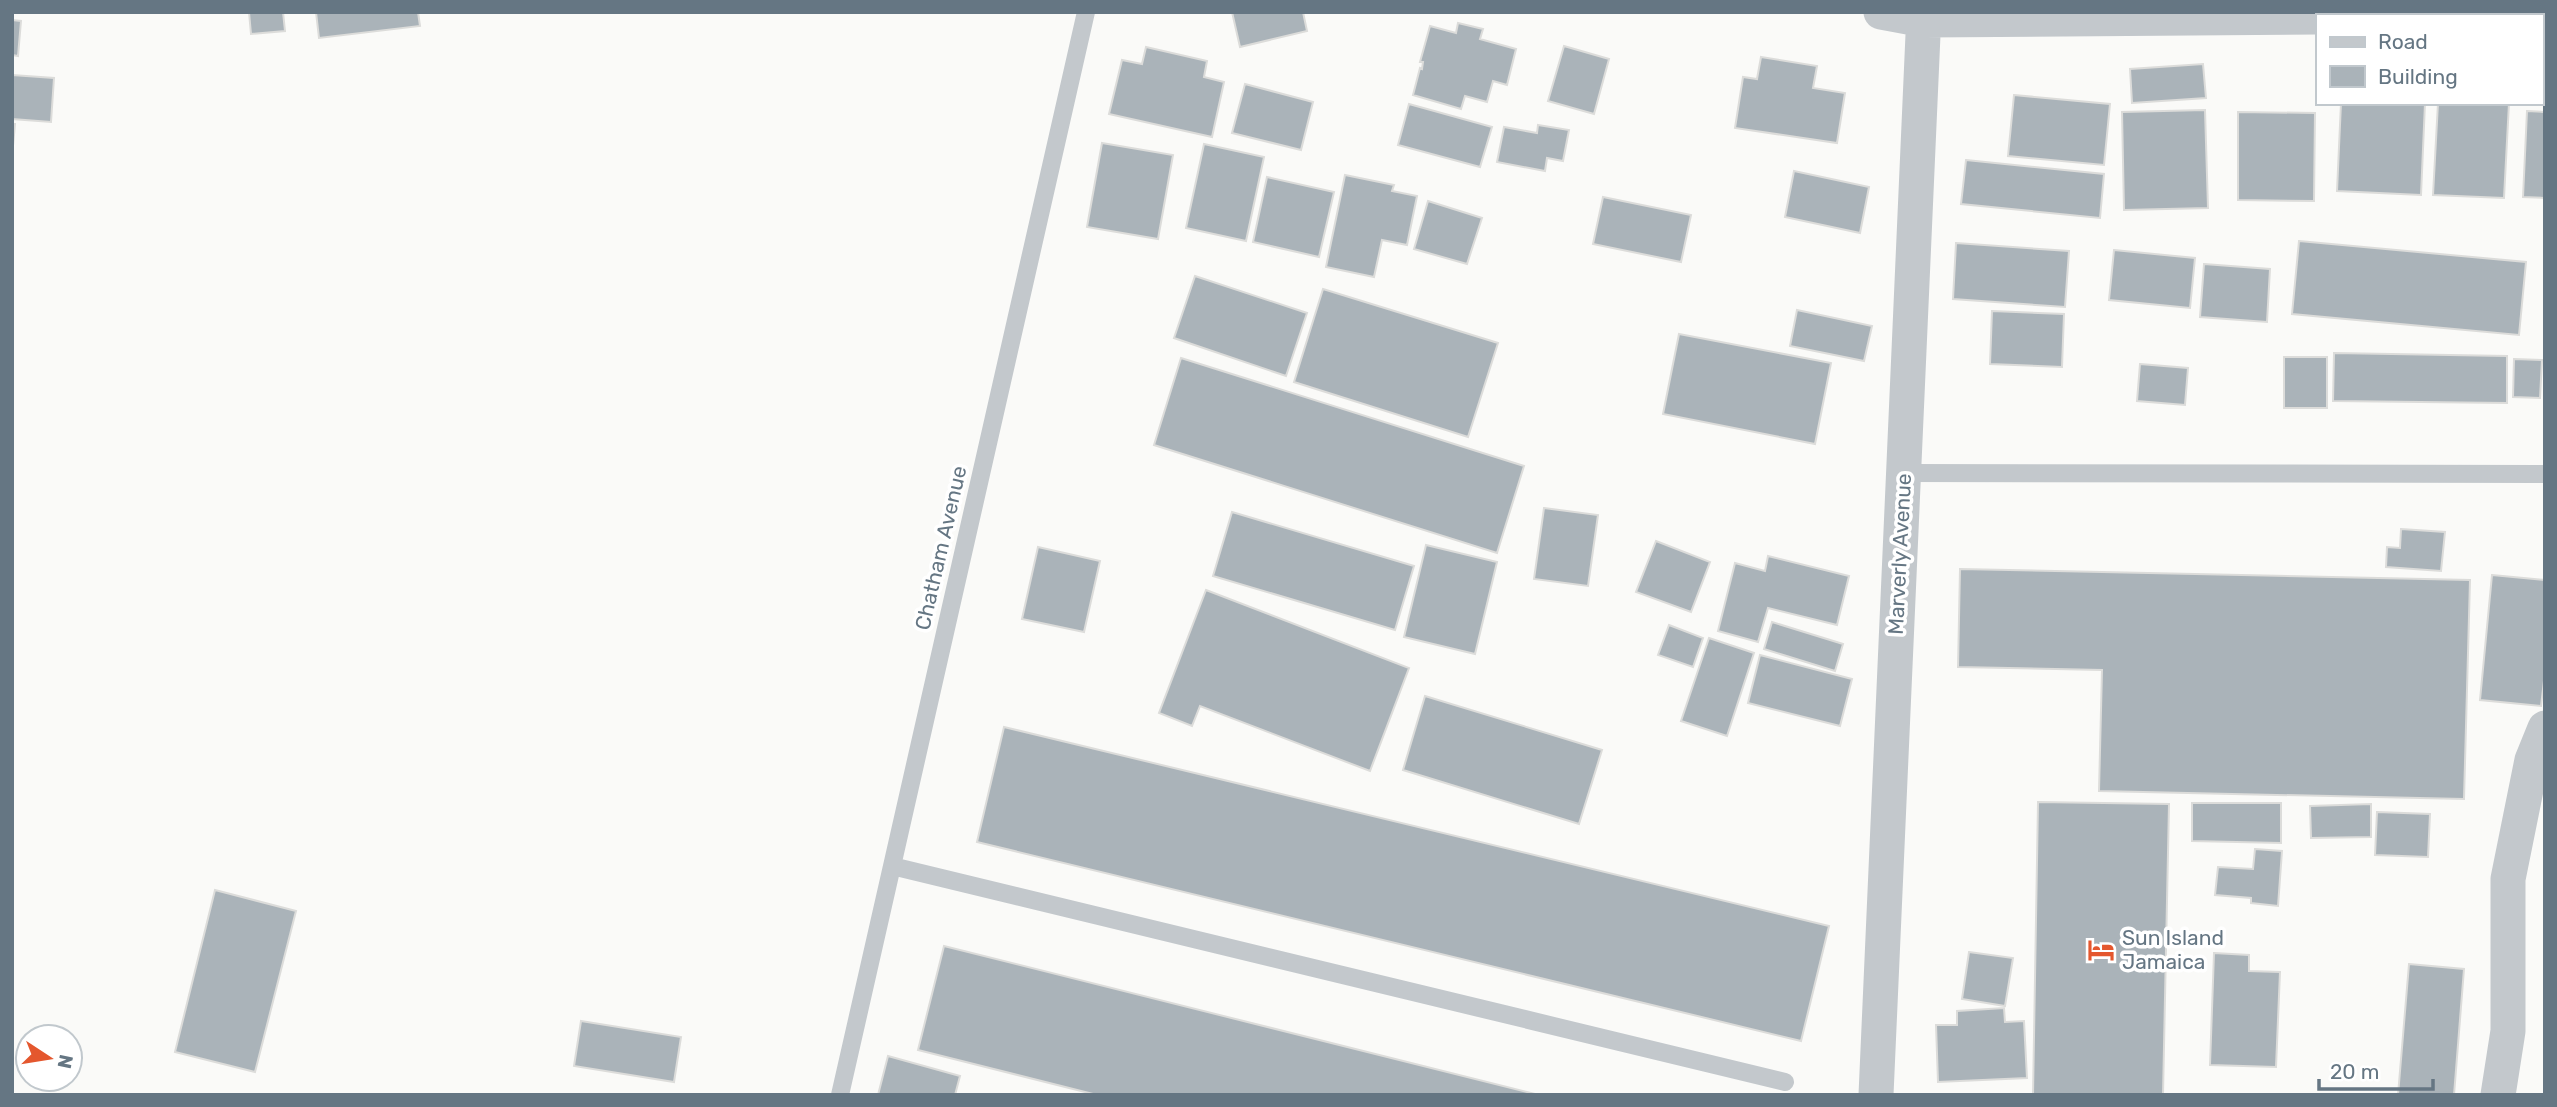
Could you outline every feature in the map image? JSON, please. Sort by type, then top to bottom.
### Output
[{"type":"street","points":[[1881,12],[1924,16],[2316,17]]},
{"type":"street","name":"Marverly Avenue","points":[[1876,1095],[1924,16]]},
{"type":"street","points":[[2498,1095],[2508,1031],[2508,879],[2532,760],[2545,728]]},
{"type":"lane","name":"Chatham Avenue","points":[[841,1095],[1086,12]]},
{"type":"lane","points":[[1904,473],[2545,474]]},
{"type":"lane","points":[[892,866],[1785,1082]]},
{"type":"building","points":[[249,12],[283,12],[285,31],[251,34]]},
{"type":"building","points":[[316,12],[418,12],[420,26],[319,38]]},
{"type":"building","points":[[1232,12],[1303,12],[1307,31],[1240,47]]},
{"type":"building","points":[[12,20],[21,21],[18,56],[12,55]]},
{"type":"building","points":[[1458,23],[1483,29],[1480,39],[1516,49],[1507,85],[1493,81],[1487,102],[1465,96],[1461,109],[1413,95],[1420,68],[1422,69],[1423,62],[1420,62],[1430,26],[1456,33]]},
{"type":"building","points":[[1564,46],[1609,59],[1594,114],[1548,101]]},
{"type":"building","points":[[1146,47],[1207,61],[1204,77],[1224,82],[1212,137],[1109,114],[1122,60],[1142,64]]},
{"type":"building","points":[[1761,57],[1817,66],[1813,88],[1845,93],[1837,143],[1735,128],[1743,77],[1757,79]]},
{"type":"building","points":[[2203,64],[2206,98],[2132,103],[2130,69]]},
{"type":"building","points":[[12,75],[54,78],[51,122],[12,119]]},
{"type":"building","points":[[1245,84],[1313,102],[1301,150],[1232,133]]},
{"type":"building","points":[[2014,95],[2110,104],[2104,165],[2008,156]]},
{"type":"building","points":[[1409,104],[1492,127],[1480,167],[1398,145]]},
{"type":"building","points":[[2341,105],[2425,105],[2421,195],[2337,191]]},
{"type":"building","points":[[2438,105],[2509,105],[2504,198],[2433,195]]},
{"type":"building","points":[[2205,110],[2208,208],[2124,210],[2122,112]]},
{"type":"building","points":[[2527,111],[2545,112],[2545,198],[2523,197]]},
{"type":"building","points":[[2238,112],[2315,113],[2314,201],[2238,200]]},
{"type":"building","points":[[12,124],[15,124],[12,157]]},
{"type":"building","points":[[1538,125],[1569,130],[1563,161],[1547,158],[1545,171],[1497,162],[1504,127],[1537,133]]},
{"type":"building","points":[[1102,143],[1173,155],[1158,239],[1087,227]]},
{"type":"building","points":[[1204,144],[1264,157],[1246,241],[1186,228]]},
{"type":"building","points":[[1966,160],[2104,174],[2100,218],[1961,204]]},
{"type":"building","points":[[1794,171],[1869,187],[1860,233],[1785,217]]},
{"type":"building","points":[[1345,175],[1394,185],[1392,191],[1417,196],[1407,245],[1382,240],[1374,277],[1326,267]]},
{"type":"building","points":[[1267,177],[1334,192],[1319,257],[1253,242]]},
{"type":"building","points":[[1603,197],[1691,215],[1681,262],[1593,244]]},
{"type":"building","points":[[1428,201],[1482,218],[1467,264],[1414,249]]},
{"type":"building","points":[[2299,241],[2526,262],[2519,335],[2292,314]]},
{"type":"building","points":[[1956,243],[2069,251],[2065,307],[1953,299]]},
{"type":"building","points":[[2114,250],[2195,258],[2190,308],[2109,300]]},
{"type":"building","points":[[2204,264],[2270,269],[2267,322],[2200,317]]},
{"type":"building","points":[[1195,276],[1307,313],[1286,376],[1174,338]]},
{"type":"building","points":[[1323,289],[1498,343],[1468,437],[1294,382]]},
{"type":"building","points":[[1797,310],[1872,326],[1864,361],[1790,346]]},
{"type":"building","points":[[1992,311],[2064,314],[2062,367],[1990,364]]},
{"type":"building","points":[[1679,334],[1831,363],[1815,444],[1663,414]]},
{"type":"building","points":[[2334,353],[2507,356],[2507,403],[2333,401]]},
{"type":"building","points":[[2284,357],[2327,357],[2327,408],[2284,408]]},
{"type":"building","points":[[1181,358],[1524,466],[1497,553],[1154,445]]},
{"type":"building","points":[[2514,359],[2542,360],[2540,398],[2513,397]]},
{"type":"building","points":[[2140,364],[2188,368],[2185,405],[2137,401]]},
{"type":"building","points":[[1544,508],[1598,515],[1588,586],[1534,579]]},
{"type":"building","points":[[1232,512],[1414,566],[1395,630],[1213,576]]},
{"type":"building","points":[[2401,529],[2445,532],[2441,571],[2386,567],[2387,547],[2400,548]]},
{"type":"building","points":[[1656,541],[1710,562],[1691,612],[1636,592]]},
{"type":"building","points":[[1426,545],[1497,562],[1475,654],[1404,637]]},
{"type":"building","points":[[1038,547],[1100,561],[1084,632],[1022,619]]},
{"type":"building","points":[[1768,556],[1849,576],[1837,625],[1768,608],[1758,642],[1718,631],[1735,563],[1765,571]]},
{"type":"building","points":[[1960,569],[2470,580],[2464,799],[2099,791],[2102,670],[1958,667]]},
{"type":"building","points":[[2492,575],[2545,580],[2545,672],[2541,706],[2480,700]]},
{"type":"building","points":[[1206,590],[1409,668],[1370,771],[1200,706],[1192,726],[1159,713]]},
{"type":"building","points":[[1772,622],[1843,644],[1835,671],[1764,649]]},
{"type":"building","points":[[1669,625],[1703,638],[1693,667],[1658,655]]},
{"type":"building","points":[[1709,638],[1754,653],[1727,736],[1681,721]]},
{"type":"building","points":[[1760,655],[1852,679],[1840,726],[1748,703]]},
{"type":"building","points":[[1425,696],[1602,750],[1579,824],[1403,770]]},
{"type":"building","points":[[1004,727],[1829,926],[1801,1041],[977,842]]},
{"type":"building","name":"Sun Island Jamaica","points":[[2038,802],[2169,804],[2163,1095],[2033,1095]]},
{"type":"building","points":[[2192,803],[2281,803],[2281,843],[2192,841]]},
{"type":"building","points":[[2371,804],[2371,837],[2311,838],[2310,806]]},
{"type":"building","points":[[2377,812],[2430,814],[2428,857],[2375,855]]},
{"type":"building","points":[[2255,849],[2282,851],[2278,906],[2251,903],[2251,898],[2215,895],[2218,867],[2253,869]]},
{"type":"building","points":[[215,890],[296,911],[255,1072],[175,1052]]},
{"type":"building","points":[[944,946],[1539,1095],[1097,1095],[918,1050]]},
{"type":"building","points":[[1969,952],[2013,958],[2005,1006],[1962,999]]},
{"type":"building","points":[[2214,953],[2249,955],[2249,971],[2280,972],[2276,1067],[2210,1065]]},
{"type":"building","points":[[2409,964],[2464,969],[2454,1095],[2398,1095]]},
{"type":"building","points":[[2004,1008],[2005,1022],[2024,1021],[2027,1078],[1938,1082],[1936,1025],[1957,1025],[1957,1011]]},
{"type":"building","points":[[581,1021],[681,1037],[674,1082],[574,1066]]},
{"type":"building","points":[[888,1056],[960,1076],[955,1095],[878,1095]]},
{"type":"place","name":"Sun Island Jamaica","points":[[2101,950]]}]
